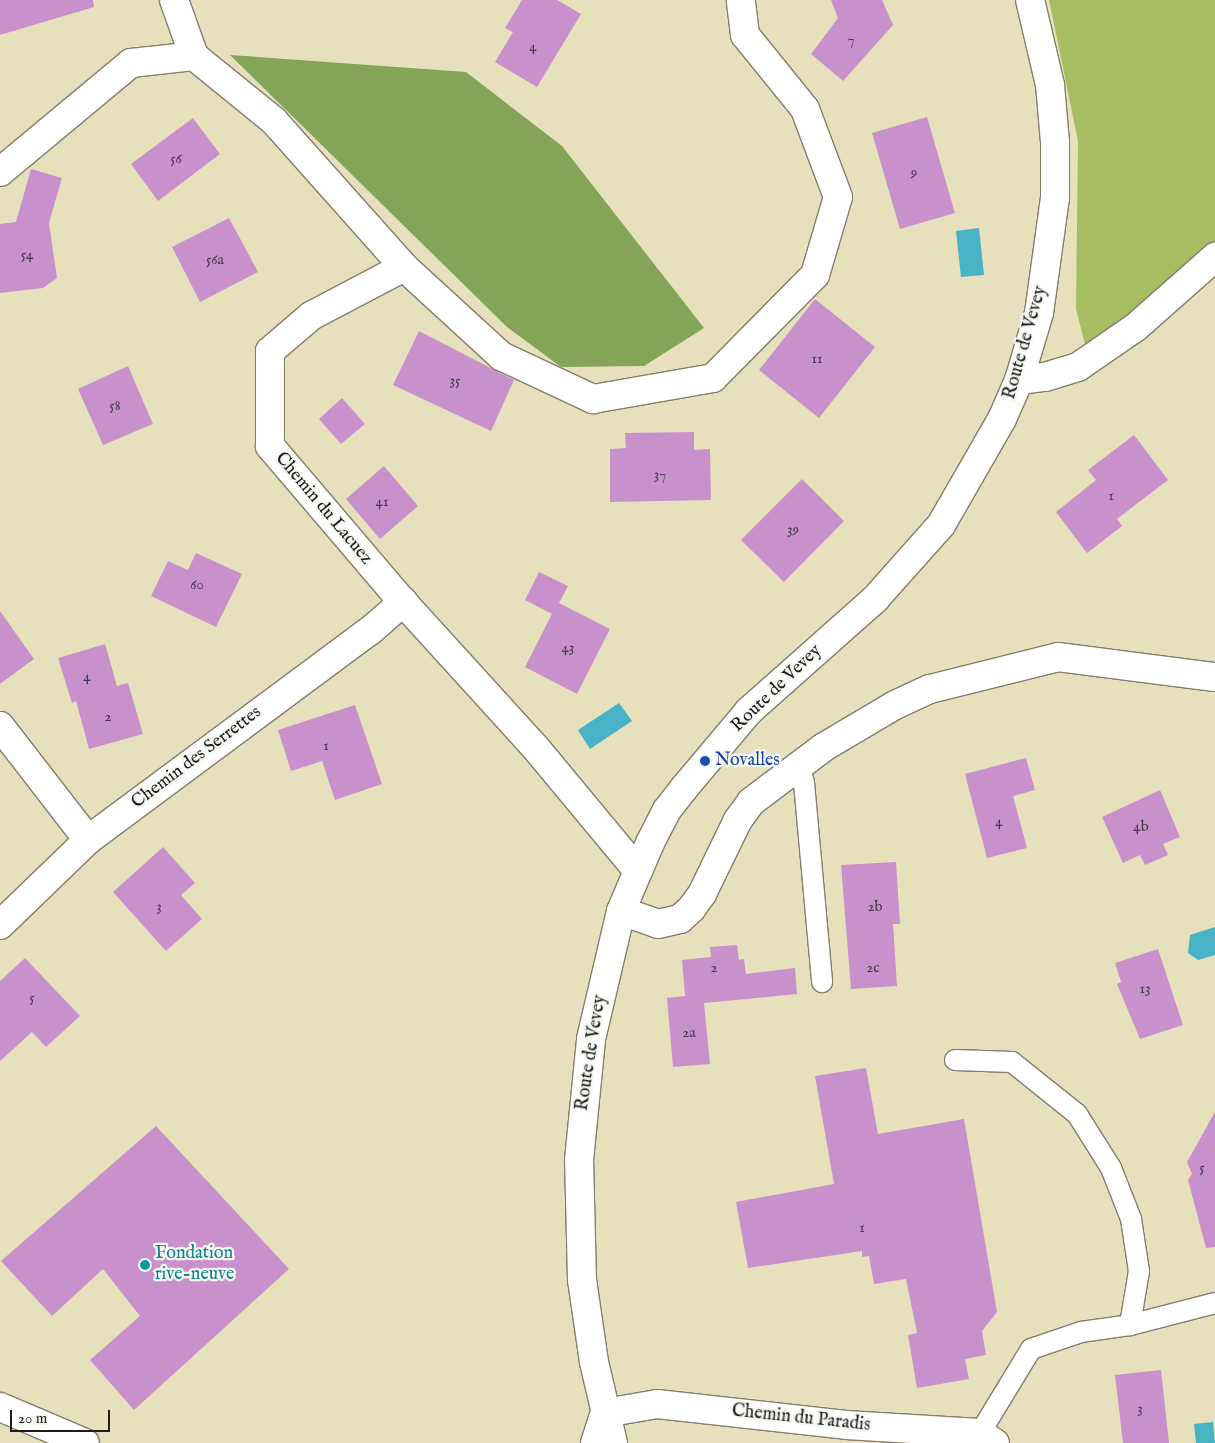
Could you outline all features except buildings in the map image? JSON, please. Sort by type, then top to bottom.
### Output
[{"type":"street","points":[[174,0],[194,56],[274,121],[404,267],[501,356],[593,399],[713,378],[815,275],[838,197],[806,109],[745,35],[741,0]]},
{"type":"street","name":"Route de Vevey","points":[[613,1443],[605,1413],[582,1280],[579,1160],[592,1039],[621,911],[667,810],[705,761],[750,711],[875,599],[941,525],[975,471],[1019,380],[1038,313],[1055,197],[1055,142],[1050,85],[1030,0]]},
{"type":"street","points":[[0,172],[131,63],[194,56]]},
{"type":"street","points":[[1019,380],[1046,377],[1078,366],[1136,327],[1215,257]]},
{"type":"street","name":"Chemin du Lacuez","points":[[404,267],[311,316],[270,352],[270,446],[403,602],[529,740],[638,871]]},
{"type":"street","name":"Chemin des Serrettes","points":[[0,925],[88,840],[403,602]]},
{"type":"street","points":[[621,911],[658,924],[680,919],[692,910],[702,894],[738,820],[751,802],[799,765],[871,719],[930,689],[1058,657],[1215,677]]},
{"type":"street","points":[[0,726],[88,840]]},
{"type":"street","name":"Chemin du Paradis","points":[[605,1413],[657,1404],[887,1435],[987,1438]]},
{"type":"street","points":[[0,1407],[85,1443]]},
{"type":"street","points":[[595,1443],[605,1413]]},
{"type":"lane","points":[[799,765],[804,783],[822,982]]},
{"type":"lane","points":[[955,1060],[1012,1062],[1077,1114],[1111,1168],[1131,1219],[1139,1271],[1130,1325]]},
{"type":"lane","points":[[987,1438],[1031,1349],[1081,1332],[1130,1325],[1215,1304]]},
{"type":"green space","points":[[1049,0],[1215,0],[1215,253],[1089,360],[1076,309],[1078,141]]},
{"type":"green space","points":[[230,55],[466,72],[562,146],[704,328],[644,366],[561,367],[507,327]]},
{"type":"water","points":[[979,228],[984,275],[961,277],[956,231]]},
{"type":"water","points":[[619,703],[632,721],[590,749],[578,730]]},
{"type":"water","points":[[1215,927],[1215,955],[1198,960],[1188,953],[1190,935]]},
{"type":"water","points":[[1213,1422],[1215,1443],[1196,1443],[1194,1424]]},
{"type":"place","name":"Novalles","points":[[705,761]]},
{"type":"place","name":"Fondation rive-neuve","points":[[145,1265]]}]
